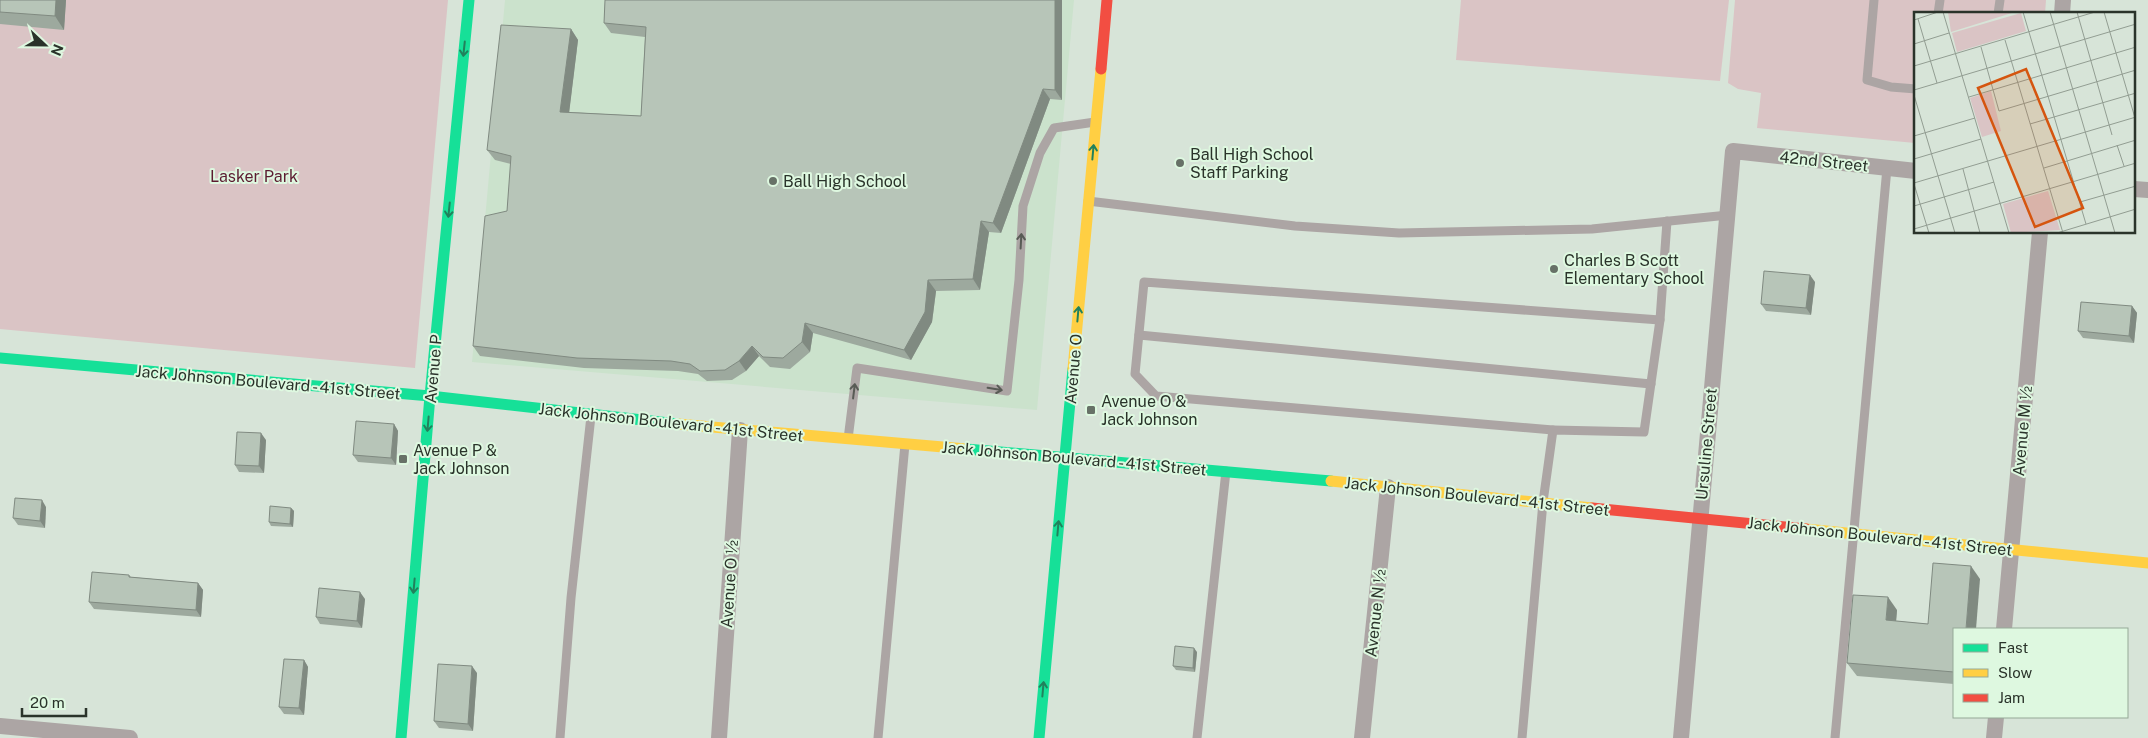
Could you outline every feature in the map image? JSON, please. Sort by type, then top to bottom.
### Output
[{"type":"street","name":"Avenue P","points":[[401,738],[430,396],[469,0]]},
{"type":"street","name":"Avenue O","points":[[1039,738],[1107,0]]},
{"type":"street","name":"42nd Street","points":[[1734,151],[1914,171]]},
{"type":"street","name":"Ursuline Street","points":[[1680,738],[1734,151]]},
{"type":"street","name":"Avenue M ½","points":[[2004,628],[2040,234]]},
{"type":"street","name":"Jack Johnson Boulevard - 41st Street","points":[[0,358],[430,396],[591,416],[740,430],[1226,471],[2148,563]]},
{"type":"street","name":"Avenue O ½","points":[[719,738],[740,430]]},
{"type":"street","name":"Avenue N ½","points":[[1362,738],[1388,487]]},
{"type":"street","points":[[1994,738],[1996,718]]},
{"type":"street","points":[[0,726],[90,736],[130,738]]},
{"type":"lane","points":[[1874,0],[1867,80],[1891,87],[1914,89]]},
{"type":"lane","points":[[848,439],[857,368],[1007,391],[1019,280],[1022,206],[1040,153],[1054,128],[1095,122]]},
{"type":"lane","points":[[1835,738],[1886,168]]},
{"type":"lane","points":[[1088,201],[1295,226],[1398,233],[1592,229],[1728,215]]},
{"type":"lane","points":[[1660,320],[1144,282],[1135,374],[1156,396],[1553,430],[1644,432],[1660,320],[1667,222]]},
{"type":"lane","points":[[1139,335],[1651,384]]},
{"type":"lane","points":[[560,738],[571,598],[591,416]]},
{"type":"lane","points":[[1522,738],[1543,502],[1553,430]]},
{"type":"lane","points":[[878,738],[904,444]]},
{"type":"lane","points":[[1198,738],[1226,471]]},
{"type":"shaded area","name":"Ball High School","points":[[505,0],[1074,0],[1037,410],[472,362]]},
{"type":"green space","name":"Lasker Park","points":[[0,0],[448,0],[415,368],[0,329]]},
{"type":"green space","points":[[1461,0],[1729,0],[1720,81],[1456,60]]},
{"type":"green space","points":[[1735,0],[2046,0],[2045,12],[1914,12],[1914,143],[1757,128],[1761,93],[1738,89],[1728,83]]},
{"type":"building","points":[[0,0],[56,0],[55,16],[0,12]]},
{"type":"building","name":"Ball High School","points":[[605,0],[1055,0],[1055,90],[1043,89],[993,223],[981,221],[973,279],[928,280],[925,312],[904,350],[805,323],[802,342],[783,358],[763,357],[752,346],[739,361],[725,370],[700,371],[690,364],[671,361],[577,358],[473,346],[485,216],[507,211],[511,156],[487,150],[501,25],[571,29],[560,112],[641,116],[646,27],[604,23]]},
{"type":"building","points":[[1764,271],[1810,275],[1806,308],[1761,304]]},
{"type":"building","points":[[2081,302],[2132,306],[2129,336],[2078,331]]},
{"type":"building","points":[[356,421],[394,424],[391,458],[353,455]]},
{"type":"building","points":[[237,432],[261,433],[259,466],[235,465]]},
{"type":"building","points":[[15,498],[42,500],[40,521],[13,518]]},
{"type":"building","points":[[270,506],[291,508],[290,524],[269,522]]},
{"type":"building","points":[[1933,563],[1971,566],[1966,628],[1953,628],[1953,672],[1847,663],[1853,595],[1888,597],[1886,620],[1928,624]]},
{"type":"building","points":[[92,572],[198,583],[196,610],[89,602]]},
{"type":"building","points":[[319,588],[360,592],[357,621],[316,617]]},
{"type":"building","points":[[1175,646],[1194,648],[1193,668],[1173,666]]},
{"type":"building","points":[[284,659],[304,660],[299,708],[279,707]]},
{"type":"building","points":[[438,664],[472,666],[468,724],[434,721]]},
{"type":"traffic: fast","points":[[401,738],[430,396],[469,0]]},
{"type":"traffic: fast","points":[[0,358],[430,396],[678,424]]},
{"type":"traffic: fast","points":[[1039,738],[1073,369]]},
{"type":"traffic: fast","points":[[966,449],[1331,481]]},
{"type":"traffic: slow","points":[[1073,369],[1101,69]]},
{"type":"traffic: slow","points":[[678,424],[966,449]]},
{"type":"traffic: slow","points":[[1331,481],[1592,508]]},
{"type":"traffic: slow","points":[[1806,529],[2148,563]]},
{"type":"traffic: jam","points":[[1101,69],[1107,0]]},
{"type":"traffic: jam","points":[[1592,508],[1806,529]]},
{"type":"place","name":"Ball High School Staff Parking","points":[[1180,163]]},
{"type":"place","name":"Ball High School","points":[[773,181]]},
{"type":"place","name":"Charles B Scott Elementary School","points":[[1554,269]]},
{"type":"place","name":"Avenue O & Jack Johnson","points":[[1091,410]]},
{"type":"place","name":"Avenue P & Jack Johnson","points":[[403,459]]}]
